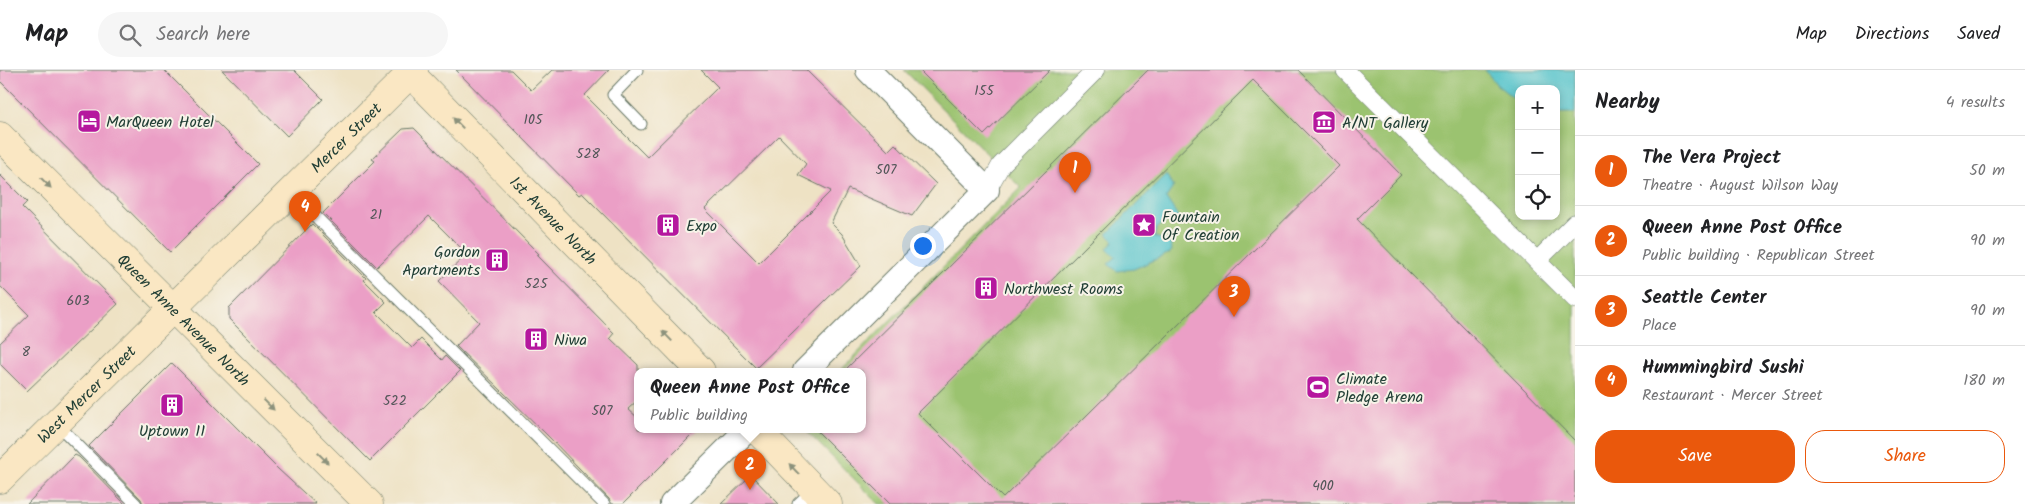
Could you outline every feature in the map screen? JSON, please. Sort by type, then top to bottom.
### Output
[{"type":"main road","name":"Mercer Street","points":[[172,309],[410,71]]},
{"type":"main road","name":"1st Avenue North","points":[[410,71],[698,368]]},
{"type":"main road","name":"Queen Anne Avenue North","points":[[0,136],[368,504]]},
{"type":"main road","name":"West Mercer Street","points":[[0,478],[172,309]]},
{"type":"main road","points":[[759,433],[813,499]]},
{"type":"street","points":[[868,70],[987,190]]},
{"type":"street","points":[[808,368],[987,190],[1001,165],[1096,70]]},
{"type":"street","points":[[1345,70],[1575,299]]},
{"type":"street","points":[[1537,261],[1575,223]]},
{"type":"street","points":[[672,504],[744,433]]},
{"type":"lane","points":[[637,70],[612,95],[641,124]]},
{"type":"lane","points":[[291,192],[604,504]]},
{"type":"lane","points":[[56,423],[136,504]]},
{"type":"green space","points":[[904,70],[1575,70],[1575,504],[879,504],[808,433],[866,433],[866,368],[843,368],[1021,188]]},
{"type":"water","points":[[1485,70],[1575,70],[1575,113],[1560,113],[1560,85],[1515,85],[1515,99],[1497,85]]},
{"type":"water","points":[[1166,175],[1174,186],[1166,198],[1178,216],[1175,224],[1169,221],[1159,227],[1155,237],[1170,242],[1172,250],[1170,253],[1134,269],[1117,271],[1108,264],[1116,257],[1107,249],[1114,241],[1107,234]]},
{"type":"building","name":"MarQueen Hotel","points":[[0,70],[164,70],[258,164],[170,252],[0,81]]},
{"type":"building","points":[[222,70],[294,70],[323,99],[287,136]]},
{"type":"building","name":"Expo","points":[[456,70],[511,70],[531,90],[552,70],[609,70],[585,95],[647,157],[718,87],[701,70],[806,70],[888,151],[895,144],[936,184],[912,216],[848,189],[831,223],[842,234],[861,266],[756,368],[582,193],[579,195]],"holes":[[[779,136],[806,164],[798,175],[831,191],[759,263],[705,209]]]},
{"type":"building","points":[[919,70],[1050,70],[984,135]]},
{"type":"building","name":"Climate Pledge Arena","points":[[1148,70],[1298,70],[1401,175],[1357,219],[1575,441],[1575,504],[890,504],[819,433],[866,433],[866,368],[847,368]],"holes":[[[1253,80],[1339,166],[1003,498],[918,413]]]},
{"type":"building","points":[[414,128],[614,333],[610,338],[638,365],[638,368],[634,368],[634,404],[628,409],[634,414],[634,433],[694,433],[623,504],[612,504],[549,437],[456,346],[479,322],[439,281],[467,254],[429,216],[377,267],[323,213],[375,161],[372,159],[403,129]]},
{"type":"building","points":[[0,175],[27,202],[22,207],[118,304],[27,391],[0,364],[0,343],[29,315],[0,286]]},
{"type":"building","points":[[312,224],[366,278],[364,280],[386,302],[376,312],[412,348],[421,339],[442,360],[445,356],[460,371],[370,461],[229,319],[229,308]]},
{"type":"building","name":"Uptown 11","points":[[172,363],[278,469],[316,504],[143,504],[141,499],[89,446]]},
{"type":"building","points":[[75,455],[79,457],[125,504],[27,504]]},
{"type":"building","points":[[751,475],[779,504],[721,504]]},
{"type":"place","name":"MarQueen Hotel","points":[[89,121]]},
{"type":"place","name":"A/NT Gallery","points":[[1324,122]]},
{"type":"place","name":"The Vera Project","points":[[1075,193]]},
{"type":"place","name":"Expo","points":[[668,225]]},
{"type":"place","name":"Fountain Of Creation","points":[[1144,225]]},
{"type":"place","name":"Hummingbird Sushi","points":[[305,232]]},
{"type":"place","name":"Gordon Apartments","points":[[497,260]]},
{"type":"place","name":"Northwest Rooms","points":[[986,288]]},
{"type":"place","name":"Seattle Center","points":[[1234,317]]},
{"type":"place","name":"Niwa","points":[[536,339]]},
{"type":"place","name":"Climate Pledge Arena","points":[[1318,387]]},
{"type":"place","name":"Uptown 11","points":[[172,405]]},
{"type":"place","name":"Queen Anne Post Office","points":[[750,490]]}]
